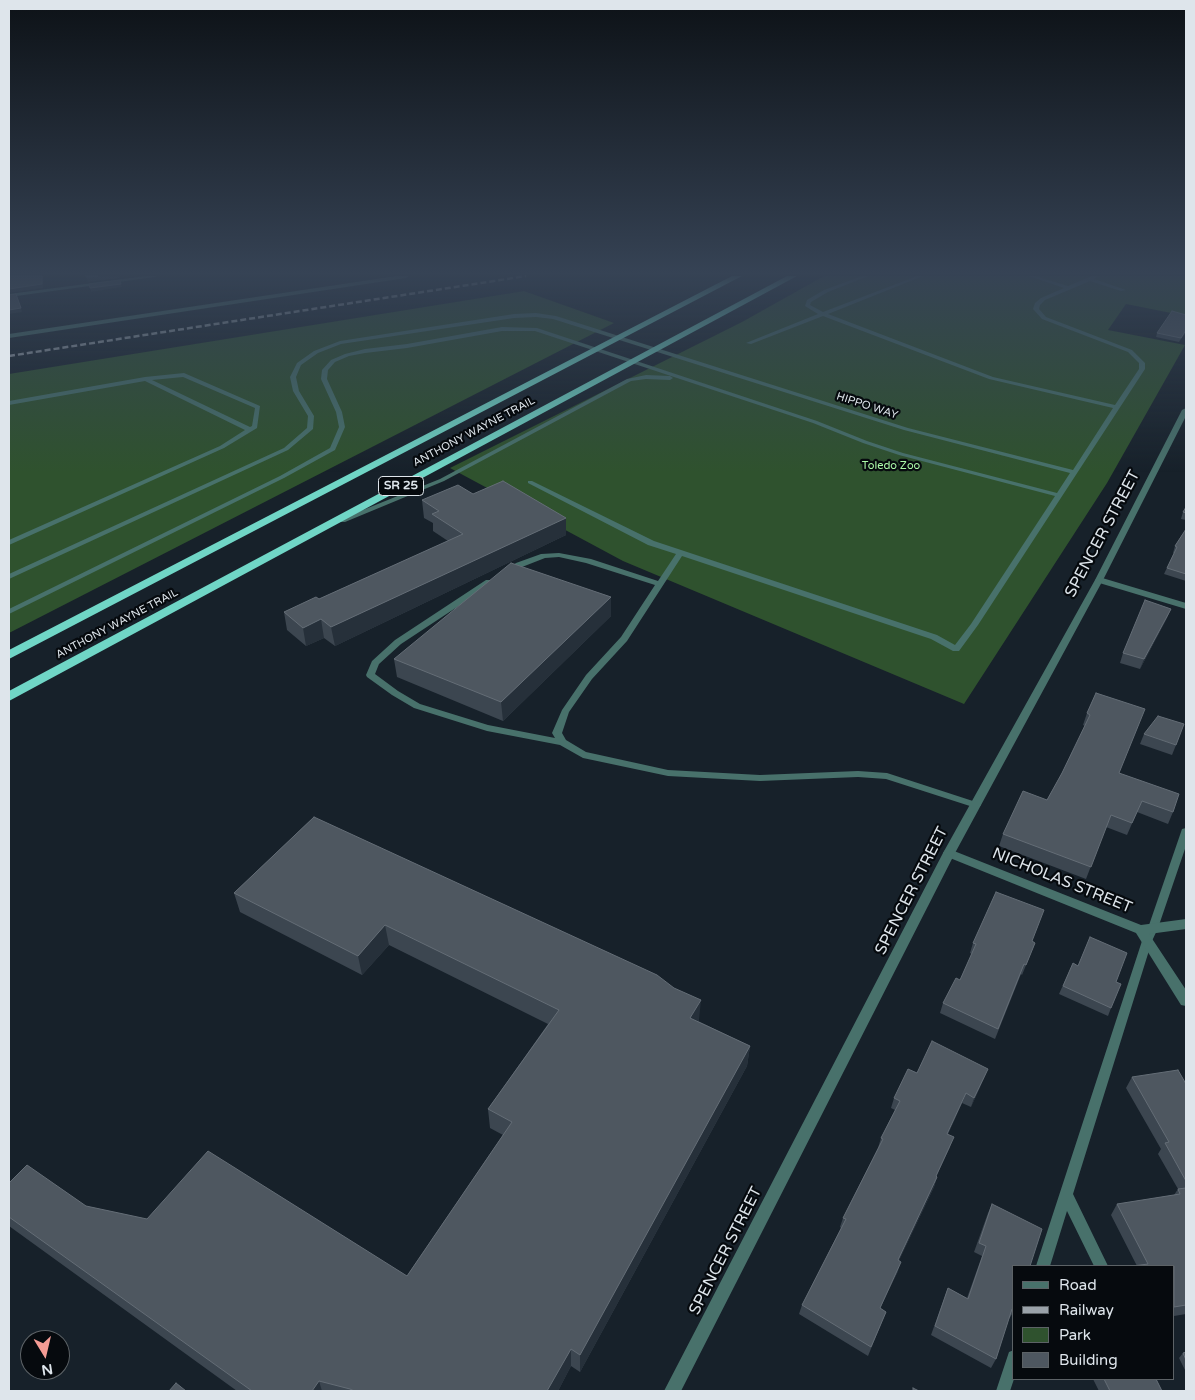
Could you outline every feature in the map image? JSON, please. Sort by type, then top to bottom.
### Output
[{"type":"highway","name":"ANTHONY WAYNE TRAIL","points":[[9,655],[611,341]]},
{"type":"highway","name":"ANTHONY WAYNE TRAIL","points":[[9,697],[669,341]]},
{"type":"street","name":"SPENCER STREET","points":[[676,1390],[949,854],[1099,580],[1186,410]]},
{"type":"street","points":[[1099,580],[1186,606]]},
{"type":"street","name":"NICHOLAS STREET","points":[[949,854],[1143,935]]},
{"type":"street","points":[[1186,924],[1153,928],[1143,935],[1186,1001]]},
{"type":"lane","name":"HIPPO WAY","points":[[9,577],[286,449],[310,429],[311,416],[296,391],[294,376],[299,364],[316,352],[340,343],[351,341]]},
{"type":"lane","points":[[9,612],[282,477],[333,449],[342,427],[339,412],[326,386],[325,370],[333,362],[347,355],[428,341]]},
{"type":"lane","points":[[572,341],[815,422],[901,454],[1059,495]]},
{"type":"lane","name":"HIPPO WAY","points":[[634,341],[906,429],[1074,472]]},
{"type":"lane","points":[[749,343],[753,341]]},
{"type":"lane","points":[[891,341],[990,378],[1117,407]]},
{"type":"lane","points":[[530,482],[651,543],[934,637],[956,649],[974,625],[1142,369],[1142,363],[1130,350],[1106,341]]},
{"type":"lane","points":[[9,403],[184,375],[258,407],[255,427],[222,447],[9,543]]},
{"type":"lane","points":[[325,527],[442,480],[629,380],[664,376],[689,381]]},
{"type":"lane","points":[[145,380],[250,430]]},
{"type":"lane","points":[[563,742],[557,733],[564,712],[589,677],[624,639],[680,553]]},
{"type":"lane","points":[[661,584],[588,561],[560,555],[544,556],[519,564],[398,642],[375,662],[370,674],[394,693],[417,706],[487,728],[563,742],[583,755],[668,773],[760,778],[858,774],[887,776],[976,805]]},
{"type":"lane","points":[[1153,928],[1186,832]]},
{"type":"lane","points":[[1043,1265],[1143,935]]},
{"type":"lane","points":[[1066,1194],[1101,1265]]},
{"type":"lane","points":[[1003,1391],[1012,1364]]},
{"type":"green space","points":[[212,341],[578,341],[9,633],[9,374]]},
{"type":"green space","name":"Toledo Zoo","points":[[703,341],[1166,341],[1185,345],[1107,483],[964,704],[623,561],[450,468]]},
{"type":"building","points":[[503,481],[566,518],[331,627],[321,619],[303,628],[284,612],[316,597],[319,599],[463,534],[432,514],[439,511],[422,500],[458,485],[473,494]]},
{"type":"building","points":[[1186,529],[1186,574],[1167,568],[1177,547],[1175,546]]},
{"type":"building","points":[[511,563],[611,597],[501,702],[394,659]]},
{"type":"building","points":[[1145,600],[1171,609],[1144,659],[1123,653]]},
{"type":"building","points":[[1096,693],[1145,709],[1119,773],[1179,794],[1173,812],[1142,801],[1132,823],[1111,815],[1091,867],[1003,834],[1023,791],[1047,800],[1090,715],[1087,713]]},
{"type":"building","points":[[1158,716],[1184,724],[1176,745],[1144,734]]},
{"type":"building","points":[[314,817],[657,975],[674,988],[701,1000],[690,1018],[750,1046],[580,1355],[571,1349],[547,1391],[354,1391],[319,1381],[312,1391],[252,1391],[9,1217],[9,1183],[27,1165],[86,1206],[147,1219],[208,1151],[407,1276],[512,1122],[488,1109],[559,1010],[385,925],[358,956],[234,893]]},
{"type":"building","points":[[996,892],[1044,910],[1032,941],[1035,943],[1026,965],[1024,964],[998,1029],[943,1003],[956,978],[960,980],[976,944],[973,943]]},
{"type":"building","points":[[1090,937],[1127,953],[1116,982],[1121,984],[1111,1008],[1063,986],[1073,963],[1078,966]]},
{"type":"building","points":[[932,1041],[988,1069],[974,1098],[966,1093],[947,1134],[954,1137],[898,1260],[901,1262],[880,1308],[886,1312],[871,1347],[802,1305],[846,1219],[843,1218],[883,1139],[881,1138],[900,1101],[894,1098],[908,1069],[917,1073]]},
{"type":"building","points":[[1178,1070],[1186,1084],[1186,1181],[1165,1143],[1169,1142],[1132,1077]]},
{"type":"building","points":[[1186,1188],[1186,1305],[1175,1307],[1175,1265],[1140,1265],[1148,1264],[1117,1204],[1180,1194],[1178,1189]]},
{"type":"building","points":[[992,1204],[1042,1229],[1030,1265],[1012,1265],[1012,1309],[996,1359],[935,1326],[948,1288],[968,1299],[986,1246],[979,1243]]},
{"type":"building","points":[[1104,1380],[1156,1380],[1162,1391],[1110,1391]]},
{"type":"building","points":[[176,1383],[186,1391],[169,1391]]},
{"type":"railway","points":[[9,356],[104,341]]}]
